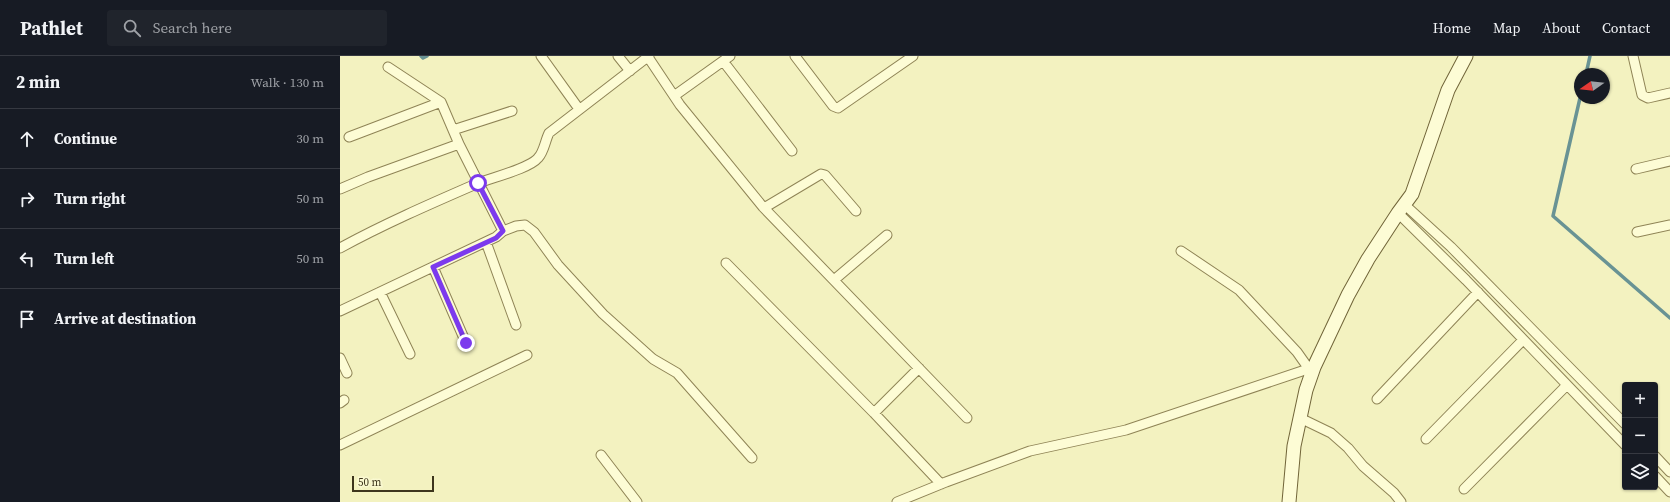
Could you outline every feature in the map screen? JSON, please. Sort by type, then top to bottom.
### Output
[{"type":"main road","points":[[1289,502],[1294,446],[1312,368],[1348,295],[1368,259],[1412,194],[1448,90],[1466,56]]},
{"type":"street","points":[[540,56],[579,109]]},
{"type":"street","points":[[618,56],[630,71]]},
{"type":"street","points":[[340,248],[380,227],[478,183],[525,166],[538,159],[549,133],[648,56],[674,96],[764,208],[967,418]]},
{"type":"street","points":[[795,56],[833,106],[838,108],[913,56]]},
{"type":"street","points":[[1633,56],[1642,95],[1648,98],[1670,93]]},
{"type":"street","points":[[674,96],[726,58],[792,151]]},
{"type":"street","points":[[388,67],[441,102],[459,144],[503,231]]},
{"type":"street","points":[[349,137],[441,102]]},
{"type":"street","points":[[453,130],[512,111]]},
{"type":"street","points":[[340,189],[368,177],[459,144]]},
{"type":"street","points":[[1636,169],[1670,161]]},
{"type":"street","points":[[764,208],[821,174],[825,175],[856,211]]},
{"type":"street","points":[[1401,209],[1523,340],[1622,442]]},
{"type":"street","points":[[1401,209],[1451,247],[1622,421]]},
{"type":"street","points":[[340,311],[496,238],[503,231],[516,226],[525,225],[534,232],[558,265],[603,314],[653,360],[677,373],[752,458]]},
{"type":"street","points":[[1637,232],[1670,225]]},
{"type":"street","points":[[834,280],[887,235]]},
{"type":"street","points":[[486,242],[516,325]]},
{"type":"street","points":[[897,502],[1030,451],[1126,430],[1312,368],[1239,290],[1181,251]]},
{"type":"street","points":[[726,263],[874,413],[941,484]]},
{"type":"street","points":[[433,267],[466,343]]},
{"type":"street","points":[[380,292],[410,354]]},
{"type":"street","points":[[1377,399],[1478,292]]},
{"type":"street","points":[[1426,439],[1523,340]]},
{"type":"street","points":[[340,445],[527,355]]},
{"type":"street","points":[[340,358],[347,373]]},
{"type":"street","points":[[874,413],[919,368]]},
{"type":"street","points":[[1464,489],[1567,385]]},
{"type":"street","points":[[1300,418],[1331,433],[1348,448],[1363,466],[1394,493],[1400,502]]},
{"type":"street","points":[[601,455],[637,502]]},
{"type":"street","points":[[1667,461],[1670,472]]},
{"type":"street","points":[[1658,479],[1670,492]]},
{"type":"waterway","points":[[421,56],[423,58],[427,56]]},
{"type":"waterway","points":[[1587,68],[1590,56]]},
{"type":"waterway","points":[[1579,104],[1553,216],[1670,318]]},
{"type":"route","points":[[466,343],[433,267],[496,238],[503,231],[478,183]]}]
